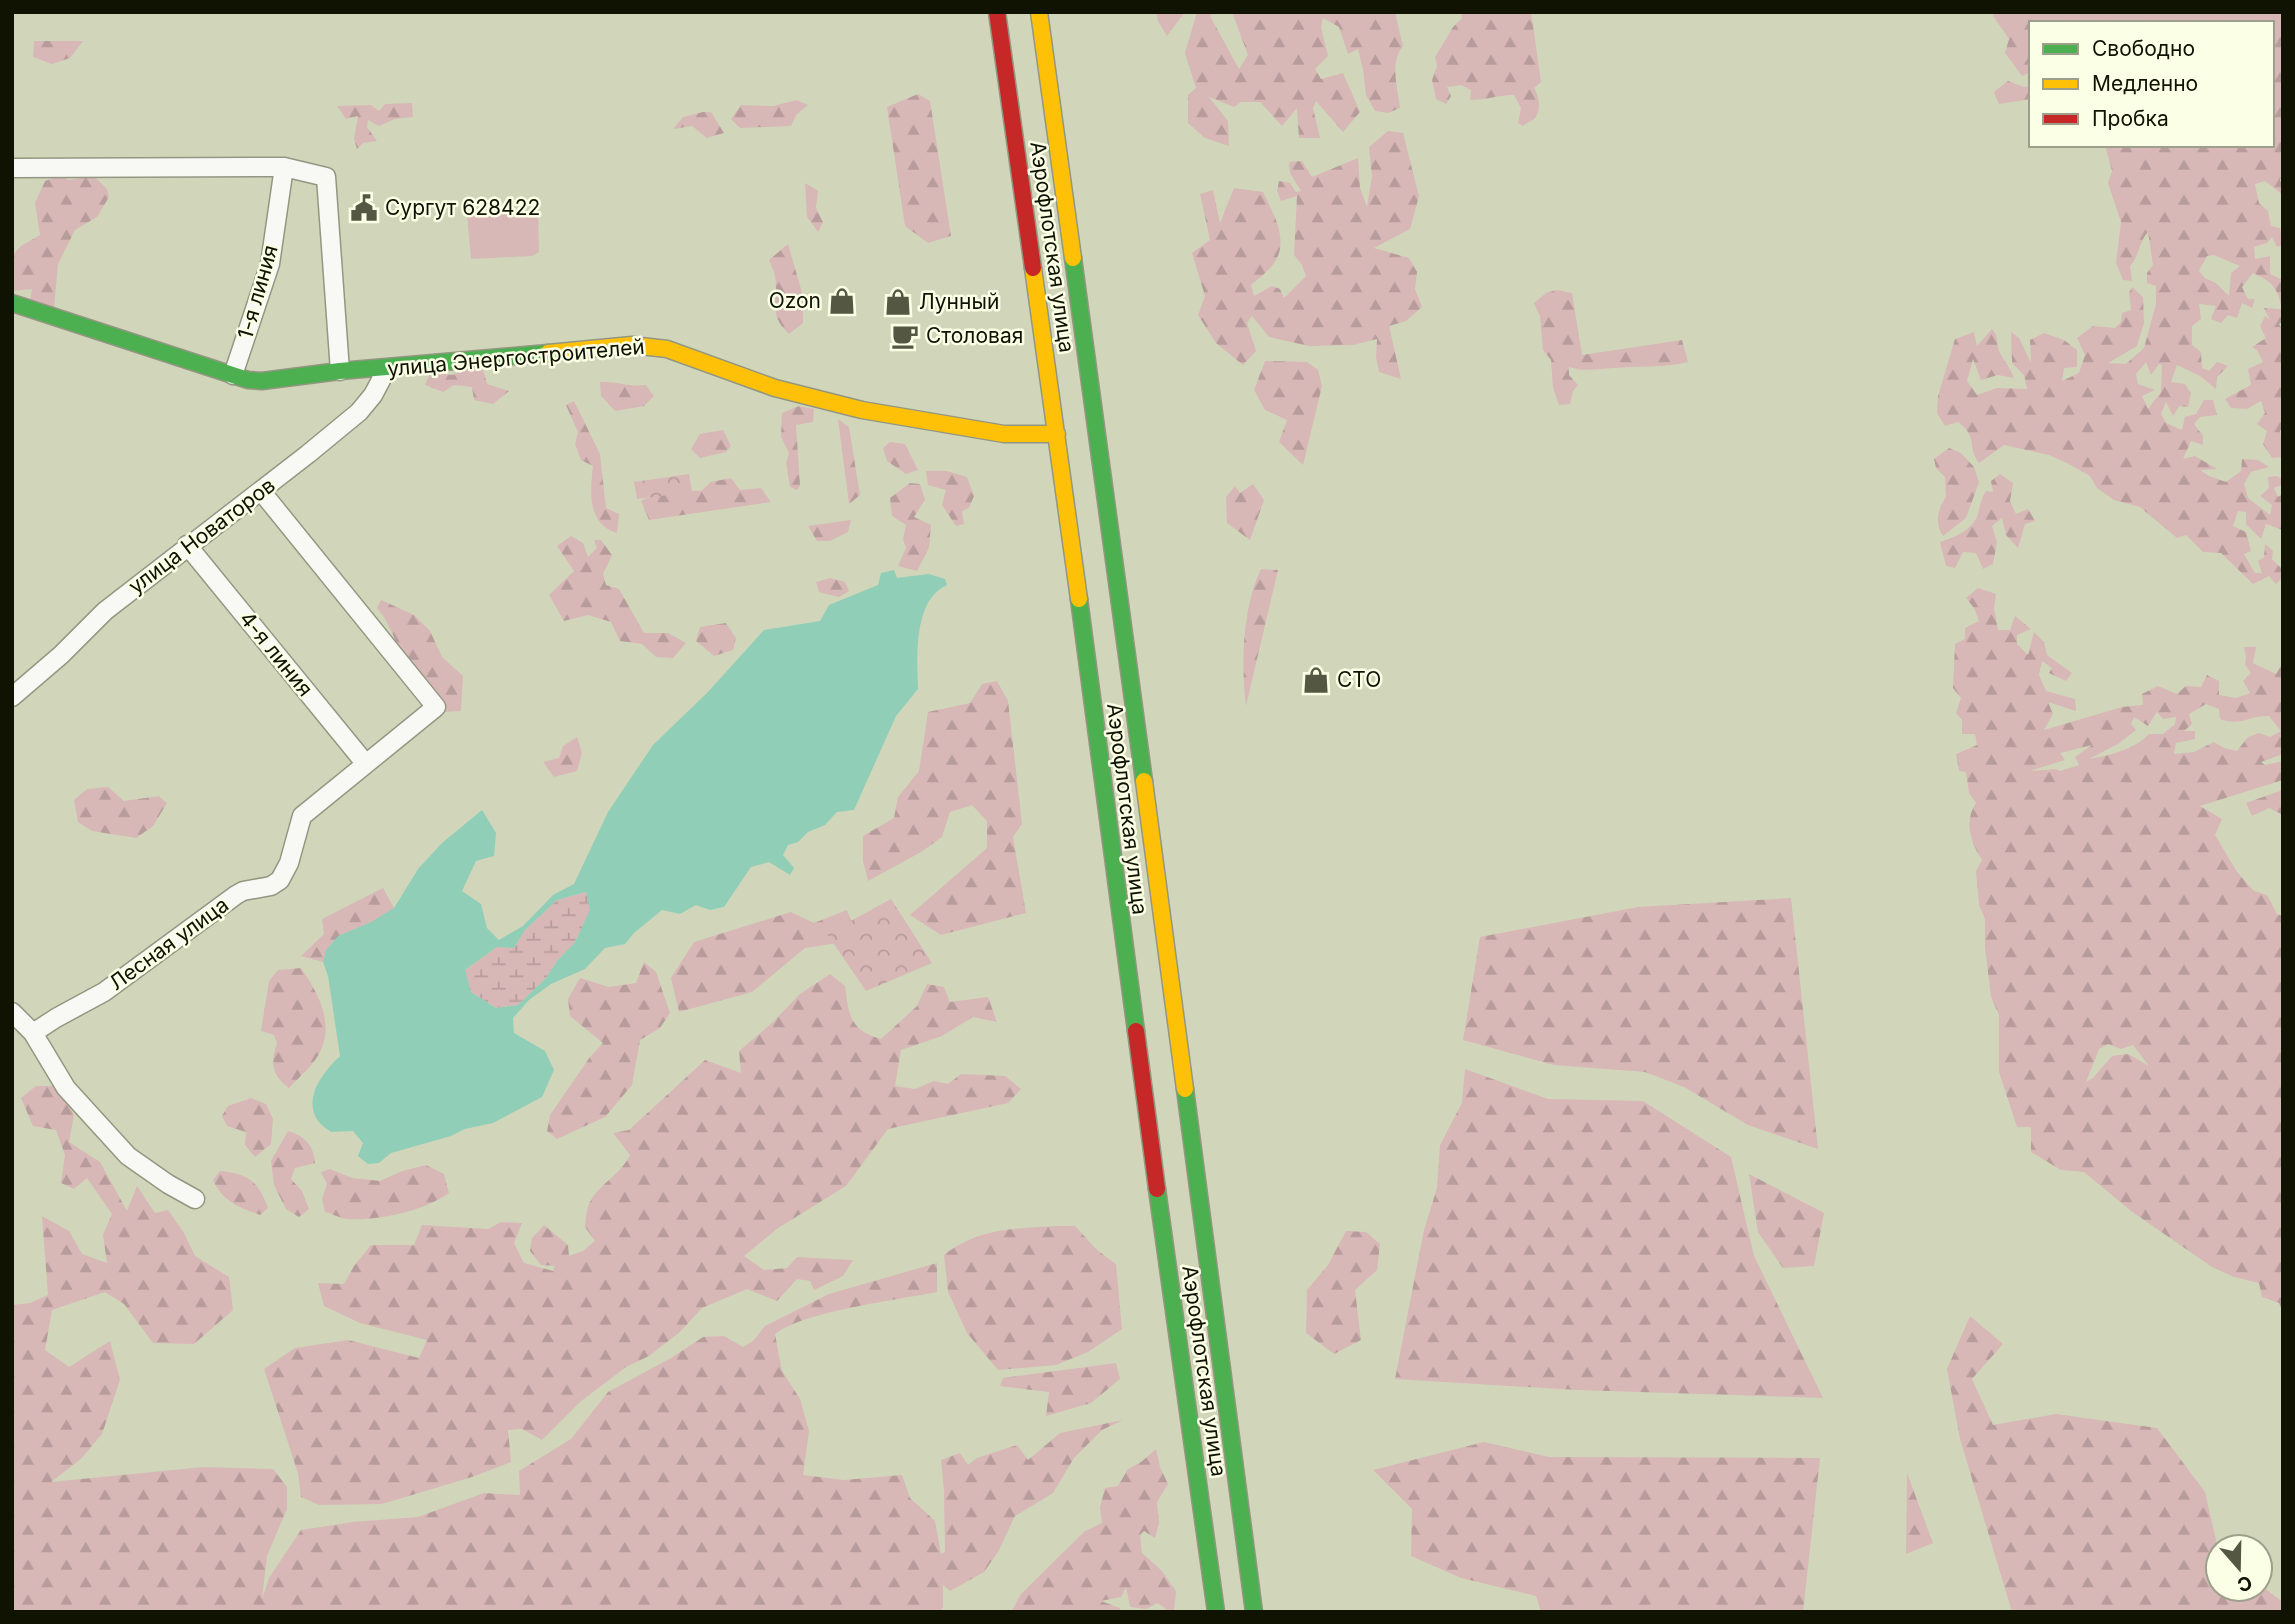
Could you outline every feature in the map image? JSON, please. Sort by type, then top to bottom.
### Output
[{"type":"main road","name":"Аэрофлотская улица","points":[[997,12],[1057,434],[1216,1612]]},
{"type":"main road","name":"Аэрофлотская улица","points":[[1038,12],[1136,718],[1254,1612]]},
{"type":"main road","name":"улица Энергостроителей","points":[[12,303],[248,380],[261,381],[340,371],[632,345],[667,349],[775,387],[862,410],[1004,434],[1057,434]]},
{"type":"street","points":[[12,168],[284,167],[326,177],[340,371]]},
{"type":"street","name":"1-я линия","points":[[233,375],[270,264],[284,167]]},
{"type":"street","name":"улица Новаторов","points":[[12,697],[61,655],[105,611],[359,412],[373,396],[381,380],[382,369]]},
{"type":"street","name":"Лесная улица","points":[[33,1033],[104,992],[236,895],[243,891],[271,886],[280,880],[289,863],[302,816],[436,707],[261,491]]},
{"type":"street","name":"4-я линия","points":[[187,545],[365,763]]},
{"type":"street","points":[[12,1012],[33,1033],[66,1088],[128,1156],[195,1199]]},
{"type":"green space","points":[[1156,12],[1185,12],[1167,36]]},
{"type":"green space","points":[[1197,12],[1216,12],[1210,16],[1239,69],[1248,55],[1232,12],[1395,12],[1403,46],[1395,68],[1400,108],[1388,113],[1375,111],[1366,95],[1358,49],[1348,54],[1339,27],[1323,18],[1321,27],[1328,56],[1315,69],[1321,79],[1343,73],[1360,112],[1343,132],[1316,101],[1313,108],[1320,138],[1299,138],[1297,108],[1282,126],[1260,102],[1241,102],[1234,107],[1209,97],[1228,121],[1229,146],[1205,138],[1188,123],[1188,95],[1196,88],[1185,53]]},
{"type":"green space","points":[[1461,12],[1531,12],[1541,82],[1534,88],[1538,99],[1538,112],[1534,119],[1523,126],[1518,123],[1521,108],[1514,95],[1470,100],[1471,90],[1461,85],[1447,87],[1451,96],[1446,104],[1436,99],[1432,80],[1437,66],[1435,57],[1453,27],[1462,18]]},
{"type":"green space","points":[[1994,12],[2283,12],[2283,169],[2280,181],[2283,183],[2283,195],[2265,181],[2255,184],[2259,203],[2268,211],[2271,226],[2280,228],[2283,245],[2277,247],[2272,237],[2267,243],[2254,247],[2255,259],[2270,256],[2270,274],[2283,280],[2283,321],[2279,324],[2283,331],[2283,432],[2280,430],[2283,457],[2272,458],[2263,444],[2267,431],[2257,424],[2265,413],[2261,401],[2247,409],[2231,408],[2225,399],[2251,385],[2248,369],[2263,362],[2257,350],[2252,347],[2266,338],[2260,326],[2265,316],[2270,320],[2264,308],[2282,309],[2273,286],[2253,273],[2242,287],[2248,299],[2255,299],[2252,308],[2242,303],[2237,318],[2228,315],[2221,323],[2211,319],[2216,306],[2199,304],[2201,319],[2192,326],[2192,345],[2201,352],[2202,368],[2209,371],[2217,362],[2228,366],[2217,377],[2216,389],[2200,376],[2177,365],[2171,382],[2185,384],[2191,393],[2188,407],[2179,406],[2173,416],[2166,402],[2161,414],[2166,423],[2182,430],[2185,417],[2196,414],[2204,400],[2213,400],[2217,415],[2200,417],[2194,424],[2203,436],[2203,445],[2191,441],[2183,459],[2195,456],[2217,469],[2200,470],[2226,482],[2241,471],[2242,459],[2258,460],[2269,467],[2251,472],[2244,484],[2248,498],[2270,515],[2272,505],[2260,496],[2269,488],[2268,477],[2277,476],[2283,480],[2283,484],[2274,488],[2278,497],[2283,494],[2283,509],[2280,512],[2283,515],[2283,530],[2266,524],[2261,539],[2246,524],[2246,512],[2238,511],[2233,526],[2246,532],[2251,551],[2244,554],[2255,573],[2262,573],[2258,561],[2264,557],[2265,544],[2273,551],[2272,559],[2283,570],[2283,577],[2276,584],[2269,576],[2253,584],[2221,553],[2203,552],[2186,535],[2177,538],[2140,507],[2114,500],[2097,488],[2090,476],[2049,455],[2004,445],[1979,463],[1964,428],[1958,422],[1945,426],[1937,413],[1938,396],[1955,339],[1974,332],[1977,346],[1992,329],[1999,351],[2014,378],[1998,375],[1981,380],[1973,359],[1967,381],[1977,395],[1997,388],[2027,389],[2024,375],[2012,363],[2011,332],[2019,338],[2031,363],[2030,340],[2044,333],[2064,340],[2077,350],[2077,367],[2064,368],[2062,381],[2079,373],[2085,355],[2077,338],[2093,326],[2115,328],[2121,322],[2122,313],[2131,310],[2129,293],[2132,287],[2143,297],[2144,323],[2137,346],[2108,363],[2126,364],[2144,348],[2156,304],[2156,286],[2147,283],[2147,273],[2153,265],[2148,232],[2130,266],[2132,281],[2123,280],[2116,263],[2121,222],[2108,183],[2112,171],[2106,147],[2274,147],[2274,21],[2029,21],[2029,73],[2022,76],[2005,53],[2009,39],[1993,16]],"holes":[[[2214,255],[2240,266],[2231,273],[2229,296],[2199,271],[2207,256]],[[2146,362],[2151,375],[2159,364],[2162,365],[2161,392],[2148,409],[2142,396],[2155,390],[2138,384],[2136,374]]]},
{"type":"green space","points":[[34,41],[83,41],[70,58],[52,64],[33,57]]},
{"type":"green space","points":[[2008,81],[2029,86],[2029,99],[1999,104],[1994,92]]},
{"type":"green space","points":[[918,94],[930,101],[951,236],[928,243],[905,226],[887,107]]},
{"type":"green space","points":[[797,100],[808,105],[796,115],[791,126],[740,128],[731,119],[741,105],[773,106]]},
{"type":"green space","points":[[412,103],[413,117],[395,119],[379,126],[368,120],[367,127],[377,141],[363,143],[357,149],[354,139],[358,116],[346,119],[337,106],[371,105],[379,111],[385,104]]},
{"type":"green space","points":[[711,112],[724,133],[707,138],[692,126],[673,129],[683,117]]},
{"type":"green space","points":[[1388,131],[1403,133],[1419,196],[1410,229],[1374,248],[1409,258],[1417,272],[1415,289],[1422,307],[1406,321],[1389,326],[1401,379],[1379,372],[1377,339],[1353,345],[1309,346],[1269,337],[1252,316],[1247,323],[1256,351],[1243,365],[1216,343],[1198,315],[1205,296],[1192,253],[1210,240],[1200,194],[1213,190],[1220,223],[1234,188],[1263,192],[1279,229],[1280,248],[1272,266],[1251,285],[1254,296],[1272,286],[1280,289],[1284,298],[1306,276],[1294,255],[1297,196],[1281,201],[1277,191],[1279,181],[1290,183],[1296,192],[1301,191],[1290,173],[1289,162],[1302,161],[1312,177],[1358,158],[1360,188],[1367,207],[1372,177],[1369,147]]},
{"type":"green space","points":[[61,175],[68,180],[94,176],[107,189],[109,197],[97,217],[75,230],[58,264],[54,309],[30,301],[32,289],[12,291],[12,256],[21,246],[40,235],[35,203],[45,181]]},
{"type":"green space","points":[[805,183],[818,191],[816,208],[823,222],[818,232],[807,217]]},
{"type":"green space","points":[[538,210],[539,252],[532,256],[471,259],[467,215]]},
{"type":"green space","points":[[788,244],[803,296],[803,323],[789,334],[782,327],[776,313],[775,276],[769,260]]},
{"type":"green space","points":[[1557,290],[1572,293],[1582,355],[1682,340],[1688,362],[1591,370],[1569,367],[1569,375],[1578,385],[1573,391],[1570,404],[1559,405],[1553,388],[1551,360],[1543,350],[1540,316],[1534,303],[1546,293]]},
{"type":"green space","points":[[1265,361],[1307,362],[1318,370],[1322,386],[1303,465],[1279,442],[1287,420],[1265,410],[1254,390]]},
{"type":"green space","points":[[465,368],[483,370],[487,384],[509,391],[493,404],[474,400],[472,387],[454,385],[443,392],[425,385],[430,373],[453,375]]},
{"type":"green space","points":[[600,382],[646,385],[654,396],[644,406],[615,411],[601,396]]},
{"type":"green space","points":[[574,401],[600,454],[606,508],[619,514],[617,533],[607,529],[595,515],[591,496],[593,466],[581,460],[575,444],[578,432],[566,405]]},
{"type":"green space","points":[[799,406],[814,409],[813,422],[796,425],[800,486],[797,490],[790,487],[786,463],[789,453],[781,437],[782,413]]},
{"type":"green space","points":[[838,419],[849,427],[860,495],[849,504]]},
{"type":"green space","points":[[723,430],[731,446],[726,452],[700,458],[691,449],[700,434]]},
{"type":"green space","points":[[890,442],[905,444],[918,470],[906,474],[887,461],[883,448]]},
{"type":"green space","points":[[1949,448],[1961,453],[1974,467],[1979,482],[1966,518],[1943,536],[1938,521],[1939,511],[1946,497],[1945,477],[1936,468],[1934,459]]},
{"type":"green space","points":[[926,471],[947,471],[967,477],[974,496],[969,508],[962,511],[964,524],[956,526],[942,505],[946,490],[928,485]]},
{"type":"green space","points":[[689,474],[692,492],[637,499],[634,482]]},
{"type":"green space","points":[[2000,474],[2013,483],[2010,501],[2016,514],[2028,509],[2035,521],[2025,524],[2018,548],[2006,535],[2002,518],[1992,526],[1997,542],[1993,564],[1983,569],[1976,553],[1963,552],[1955,568],[1946,566],[1940,542],[1968,529],[1976,520],[1986,491],[1993,492],[1991,481]]},
{"type":"green space","points":[[731,478],[740,490],[761,488],[771,502],[649,520],[641,501],[670,493],[701,491],[711,482]]},
{"type":"green space","points":[[910,483],[920,484],[925,500],[914,517],[931,525],[929,548],[917,571],[898,566],[906,548],[903,539],[906,525],[892,516],[890,498]]},
{"type":"green space","points":[[1253,484],[1264,500],[1250,540],[1227,523],[1226,497],[1235,486],[1240,493]]},
{"type":"green space","points":[[851,520],[848,532],[830,541],[817,541],[808,526]]},
{"type":"green space","points":[[571,536],[583,543],[588,557],[597,548],[594,540],[601,540],[612,555],[603,574],[606,585],[619,589],[644,633],[668,633],[686,643],[673,658],[656,657],[642,644],[620,641],[611,622],[588,615],[564,621],[549,595],[574,571],[557,546]]},
{"type":"green space","points":[[1261,569],[1278,570],[1246,706],[1244,636],[1250,601]]},
{"type":"green space","points":[[830,578],[845,582],[849,591],[839,597],[819,592],[816,582]]},
{"type":"green space","points":[[1978,588],[1996,594],[1994,608],[1998,630],[2010,630],[2015,616],[2031,629],[2017,635],[2017,644],[2028,655],[2034,632],[2044,642],[2047,655],[2072,673],[2066,681],[2049,673],[2052,668],[2042,661],[2039,675],[2046,691],[2075,699],[2076,711],[2048,702],[2053,714],[2044,730],[2122,707],[2143,705],[2142,694],[2158,686],[2177,694],[2186,686],[2201,687],[2207,675],[2219,681],[2219,695],[2236,698],[2250,693],[2243,681],[2251,673],[2245,665],[2244,647],[2256,647],[2253,663],[2276,674],[2283,662],[2283,754],[2261,762],[2265,765],[2283,761],[2283,780],[2200,806],[2222,819],[2215,835],[2237,872],[2254,891],[2267,895],[2277,914],[2283,916],[2283,1312],[2279,1303],[2262,1297],[2259,1283],[2234,1277],[2212,1267],[2131,1211],[2084,1172],[2061,1170],[2031,1152],[2031,1127],[2017,1127],[1999,1072],[1999,1015],[1991,997],[1985,948],[1985,919],[1979,905],[1976,871],[1982,860],[1974,846],[1969,824],[1976,803],[1969,793],[1966,772],[1959,771],[1956,754],[1977,745],[1975,734],[1962,734],[1962,720],[1956,713],[1961,698],[1953,688],[1955,644],[1965,639],[1965,628],[1979,621],[1966,598]],"holes":[[[2206,704],[2219,709],[2220,719],[2227,721],[2269,716],[2281,731],[2270,737],[2259,733],[2248,737],[2237,751],[2214,742],[2194,752],[2174,754],[2176,743],[2195,739],[2195,731],[2184,731],[2192,724],[2189,714]],[[2157,712],[2163,719],[2176,717],[2175,724],[2163,734],[2149,734],[2129,748],[2089,759],[2118,744],[2136,730],[2131,724],[2134,717],[2148,726]],[[2092,745],[2075,757],[2079,765],[2060,771],[2030,771],[2065,760],[2060,753]],[[2108,1044],[2121,1049],[2133,1045],[2149,1066],[2128,1054],[2112,1056],[2093,1078],[2086,1082],[2099,1049]]]},
{"type":"green space","points":[[381,600],[414,615],[430,631],[442,657],[463,676],[461,711],[445,712],[414,673],[377,608]]},
{"type":"green space","points":[[726,623],[736,638],[733,650],[714,656],[696,641],[700,627]]},
{"type":"green space","points":[[997,681],[1008,701],[1022,824],[1013,837],[1026,913],[941,935],[910,915],[987,848],[987,821],[972,805],[950,812],[942,837],[921,852],[868,881],[863,861],[863,836],[894,818],[898,797],[919,771],[928,712],[970,703],[982,684]]},
{"type":"green space","points":[[577,737],[582,753],[577,771],[554,777],[543,762],[559,758],[563,746]]},
{"type":"green space","points":[[108,787],[124,801],[159,796],[167,803],[153,826],[136,838],[92,831],[78,822],[74,800],[87,789]]},
{"type":"green space","points":[[2283,790],[2281,814],[2269,808],[2252,816],[2246,803]]},
{"type":"green space","points":[[383,888],[394,908],[376,920],[340,936],[330,946],[323,962],[301,956],[324,934],[322,919]]},
{"type":"green space","points":[[586,892],[591,910],[575,942],[546,978],[518,1005],[496,1008],[471,992],[464,971],[497,947],[514,948],[525,930],[557,900]]},
{"type":"green space","points":[[1791,898],[1818,1149],[1748,1125],[1684,1087],[1645,1072],[1554,1065],[1463,1040],[1480,937],[1638,907]]},
{"type":"green space","points":[[891,899],[932,963],[866,991],[827,934]]},
{"type":"green space","points":[[847,910],[854,928],[845,942],[805,948],[752,992],[679,1012],[671,978],[694,942],[791,912],[814,923]]},
{"type":"green space","points":[[644,962],[656,972],[670,1013],[660,1028],[640,1040],[632,1085],[605,1117],[557,1139],[547,1131],[550,1115],[590,1057],[603,1043],[570,1016],[568,999],[580,978],[609,987],[636,983]]},
{"type":"green space","points":[[301,968],[322,1007],[325,1039],[315,1060],[289,1088],[279,1079],[274,1068],[277,1043],[274,1035],[261,1031],[269,981],[278,970]]},
{"type":"green space","points":[[830,974],[845,986],[850,1013],[857,1026],[881,1039],[917,1006],[927,984],[944,987],[950,1002],[988,997],[997,1022],[973,1017],[942,1036],[901,1050],[895,1086],[915,1089],[934,1081],[948,1084],[961,1074],[1005,1076],[1021,1089],[1008,1103],[888,1129],[846,1186],[778,1228],[744,1256],[764,1270],[787,1268],[797,1257],[853,1260],[843,1276],[814,1290],[810,1281],[797,1279],[777,1301],[747,1289],[702,1308],[680,1332],[649,1356],[626,1367],[580,1402],[542,1440],[522,1429],[508,1430],[511,1462],[472,1477],[382,1504],[319,1505],[301,1497],[298,1473],[264,1369],[295,1348],[348,1340],[419,1358],[427,1340],[360,1323],[324,1306],[318,1283],[344,1284],[371,1245],[414,1245],[422,1225],[488,1229],[501,1222],[522,1223],[514,1243],[524,1263],[553,1271],[555,1266],[541,1265],[530,1251],[532,1238],[544,1225],[568,1245],[569,1256],[583,1251],[595,1241],[585,1227],[589,1204],[630,1155],[613,1133],[629,1130],[705,1060],[741,1073],[739,1051],[771,1024],[800,994]]},
{"type":"green space","points":[[1465,1069],[1548,1099],[1643,1101],[1731,1157],[1754,1256],[1823,1398],[1577,1390],[1395,1379],[1424,1230],[1437,1188],[1440,1145],[1462,1103]]},
{"type":"green space","points":[[36,1086],[59,1086],[74,1115],[69,1142],[100,1162],[127,1211],[137,1186],[155,1213],[168,1210],[184,1233],[195,1256],[229,1277],[233,1310],[194,1344],[153,1343],[124,1304],[105,1292],[52,1310],[45,1350],[69,1367],[110,1341],[120,1380],[102,1434],[81,1459],[51,1482],[203,1467],[273,1469],[287,1487],[287,1509],[267,1556],[262,1599],[269,1578],[301,1530],[353,1522],[418,1517],[484,1493],[520,1495],[519,1471],[571,1439],[608,1392],[671,1358],[703,1337],[724,1336],[743,1347],[753,1341],[765,1326],[829,1294],[937,1263],[937,1292],[829,1313],[789,1326],[775,1334],[782,1371],[800,1399],[809,1431],[803,1475],[844,1480],[902,1475],[910,1498],[935,1521],[941,1554],[945,1552],[941,1460],[960,1453],[968,1465],[977,1458],[1017,1445],[1028,1460],[1060,1433],[1123,1420],[1102,1430],[1074,1458],[1053,1493],[1015,1516],[998,1552],[984,1572],[950,1591],[943,1585],[943,1608],[939,1612],[12,1612],[12,1305],[30,1303],[48,1295],[42,1216],[69,1231],[82,1254],[107,1263],[103,1235],[112,1214],[87,1178],[74,1189],[61,1183],[65,1155],[56,1130],[33,1126],[21,1098]]},
{"type":"green space","points":[[251,1098],[266,1104],[273,1119],[271,1144],[255,1157],[245,1145],[246,1132],[227,1126],[222,1116],[228,1106]]},
{"type":"green space","points":[[288,1131],[307,1142],[313,1151],[315,1163],[295,1168],[291,1179],[302,1191],[309,1209],[299,1217],[286,1209],[274,1185],[271,1161]]},
{"type":"green space","points":[[426,1165],[444,1174],[449,1193],[427,1205],[400,1214],[359,1219],[347,1219],[325,1212],[322,1199],[327,1184],[321,1172],[330,1169],[352,1178],[380,1181],[402,1171]]},
{"type":"green space","points":[[220,1171],[238,1174],[251,1181],[260,1191],[268,1208],[260,1215],[227,1198],[213,1180]]},
{"type":"green space","points":[[1749,1174],[1824,1213],[1814,1266],[1783,1268],[1758,1232]]},
{"type":"green space","points":[[1075,1226],[1097,1250],[1116,1264],[1122,1329],[1088,1352],[1056,1365],[998,1370],[967,1333],[948,1292],[944,1255],[983,1235],[1010,1229]]},
{"type":"green space","points":[[1346,1231],[1366,1232],[1380,1244],[1377,1270],[1355,1290],[1361,1340],[1334,1354],[1306,1333],[1307,1290],[1328,1265]]},
{"type":"green space","points":[[1970,1316],[2003,1344],[1972,1379],[1993,1425],[2056,1414],[2157,1428],[2205,1492],[2214,1533],[2204,1533],[2204,1603],[2274,1603],[2274,1595],[2283,1602],[2283,1612],[2012,1612],[1960,1439],[1947,1369]]},
{"type":"green space","points":[[1116,1363],[1120,1379],[1091,1403],[1046,1416],[1049,1392],[1000,1386],[1003,1378]]},
{"type":"green space","points":[[1484,1442],[1549,1457],[1820,1458],[1803,1612],[1541,1612],[1536,1596],[1461,1578],[1411,1556],[1412,1509],[1373,1470]]},
{"type":"green space","points":[[1156,1449],[1168,1484],[1157,1502],[1159,1523],[1155,1538],[1144,1531],[1140,1535],[1142,1553],[1161,1570],[1176,1591],[1174,1612],[1166,1612],[1165,1608],[1157,1603],[1147,1609],[1130,1607],[1126,1587],[1121,1597],[1101,1601],[1120,1608],[1120,1612],[1011,1612],[1021,1594],[1085,1531],[1102,1523],[1100,1507],[1105,1488],[1118,1486],[1128,1469]]},
{"type":"green space","points":[[1907,1473],[1933,1543],[1906,1554]]},
{"type":"shaded area","points":[[894,570],[897,578],[929,574],[945,579],[947,585],[936,592],[923,616],[919,631],[918,689],[896,716],[854,810],[837,812],[825,825],[808,832],[798,842],[788,845],[783,855],[794,868],[790,875],[769,862],[751,867],[724,907],[710,910],[696,905],[680,914],[662,910],[625,944],[605,948],[585,969],[551,984],[529,1000],[513,1018],[514,1033],[545,1051],[554,1070],[542,1097],[493,1123],[465,1129],[451,1136],[391,1153],[379,1163],[368,1164],[358,1156],[363,1143],[353,1131],[331,1132],[319,1122],[312,1103],[314,1094],[322,1077],[340,1056],[328,976],[323,962],[326,950],[338,936],[371,922],[394,908],[418,869],[442,843],[482,810],[496,833],[494,856],[476,861],[462,891],[481,904],[487,928],[499,940],[523,926],[553,895],[574,884],[608,812],[653,745],[708,692],[764,630],[820,621],[829,605],[878,585],[881,573]],"holes":[[[586,892],[590,910],[575,942],[546,978],[518,1005],[496,1008],[471,992],[465,970],[497,947],[514,948],[525,930],[557,900]]]},
{"type":"traffic: fast","points":[[1073,258],[1144,781]]},
{"type":"traffic: fast","points":[[12,303],[248,380],[262,381],[340,371],[548,353]]},
{"type":"traffic: fast","points":[[1079,599],[1136,1031]]},
{"type":"traffic: fast","points":[[1185,1089],[1254,1612]]},
{"type":"traffic: fast","points":[[1157,1189],[1216,1612]]},
{"type":"traffic: slow","points":[[1039,12],[1073,258]]},
{"type":"traffic: slow","points":[[1033,268],[1079,599]]},
{"type":"traffic: slow","points":[[548,353],[632,345],[667,349],[775,388],[862,410],[1004,434],[1057,434]]},
{"type":"traffic: slow","points":[[1144,781],[1185,1089]]},
{"type":"traffic: jam","points":[[997,12],[1033,268]]},
{"type":"traffic: jam","points":[[1136,1031],[1157,1189]]},
{"type":"place","name":"Сургут 628422","points":[[364,208]]},
{"type":"place","name":"Ozon","points":[[842,301]]},
{"type":"place","name":"Лунный","points":[[898,302]]},
{"type":"place","name":"Столовая","points":[[905,336]]},
{"type":"place","name":"СТО","points":[[1316,680]]}]
